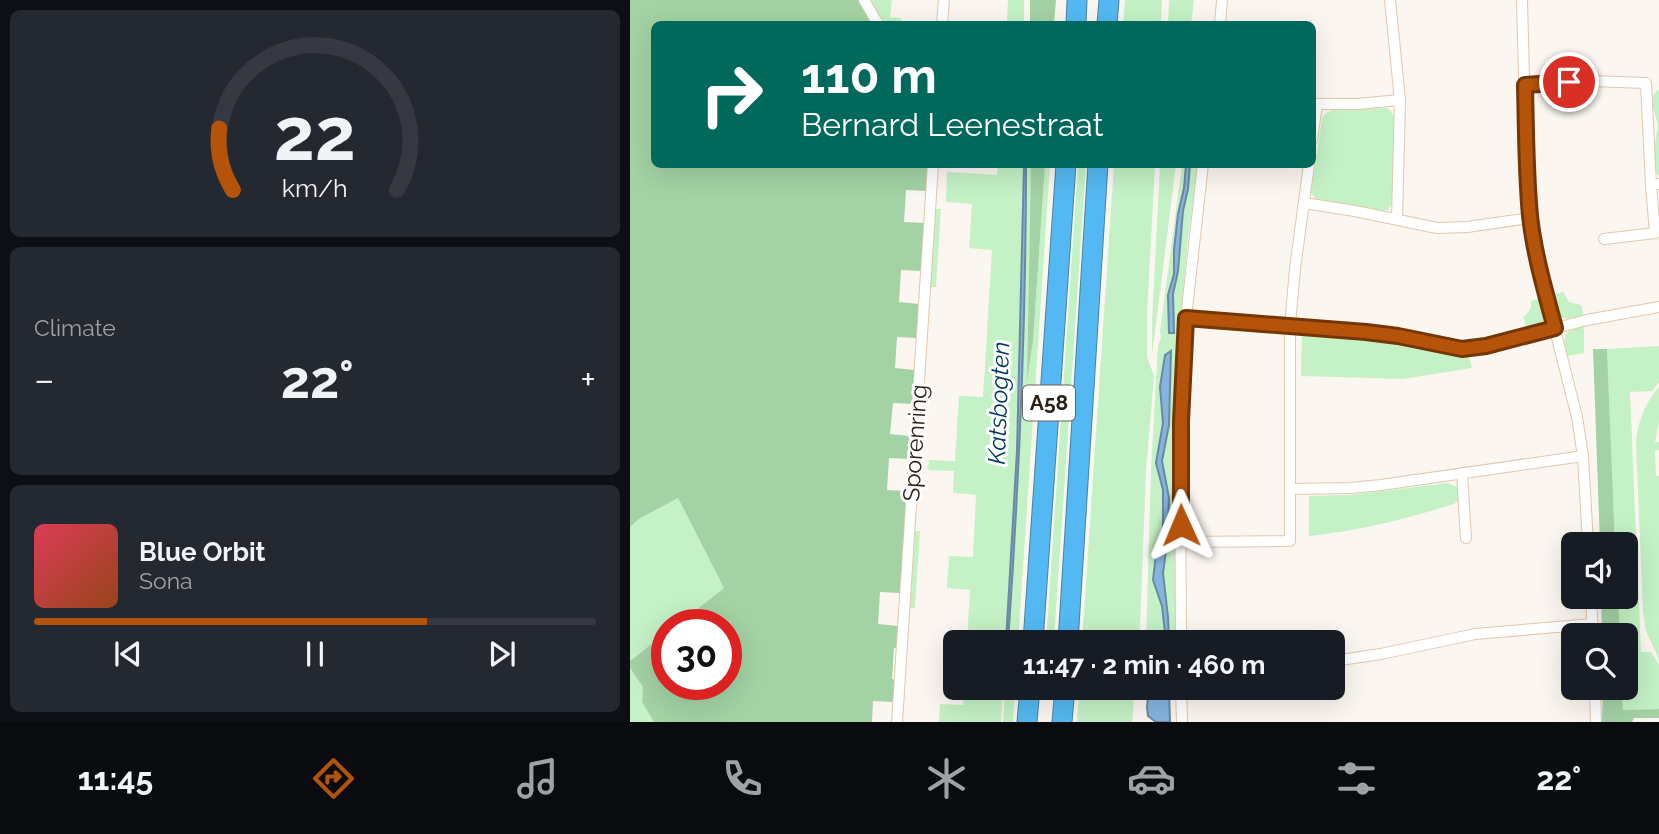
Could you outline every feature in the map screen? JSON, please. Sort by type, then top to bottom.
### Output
[{"type":"highway","points":[[1076,21],[1077,0]]},
{"type":"highway","points":[[1107,21],[1109,0]]},
{"type":"highway","name":"A58","points":[[1034,630],[1066,168]]},
{"type":"highway","name":"A58","points":[[1069,630],[1098,168]]},
{"type":"highway","points":[[1027,722],[1029,700]]},
{"type":"highway","points":[[1062,722],[1064,700]]},
{"type":"street","points":[[864,0],[876,21]]},
{"type":"street","points":[[942,21],[944,0]]},
{"type":"street","points":[[1220,21],[1222,0]]},
{"type":"street","points":[[1390,0],[1400,100],[1397,220]]},
{"type":"street","points":[[1522,0],[1530,218],[1577,417],[1583,456],[1587,532]]},
{"type":"street","points":[[1525,85],[1591,81],[1659,84]]},
{"type":"street","points":[[1604,239],[1655,233],[1655,185],[1646,83]]},
{"type":"street","points":[[1316,104],[1400,100]]},
{"type":"street","name":"Sporenring","points":[[897,722],[933,168]]},
{"type":"street","points":[[1181,630],[1181,421],[1186,318],[1203,168]]},
{"type":"street","points":[[1181,542],[1290,541],[1290,325],[1308,168]]},
{"type":"street","points":[[1304,203],[1437,228],[1453,229],[1530,218]]},
{"type":"street","points":[[1186,318],[1398,336],[1462,349],[1486,346],[1587,320],[1659,307]]},
{"type":"street","points":[[1290,489],[1350,488],[1583,456]]},
{"type":"street","points":[[1462,473],[1466,538]]},
{"type":"street","points":[[1345,660],[1475,634],[1561,631]]},
{"type":"street","points":[[1181,700],[1182,722]]},
{"type":"street","points":[[1595,700],[1596,722]]},
{"type":"green space","points":[[630,0],[860,0],[872,21],[651,21],[651,168],[928,168],[926,191],[906,190],[904,222],[924,223],[921,271],[901,270],[899,302],[919,304],[917,338],[897,337],[895,368],[915,370],[912,404],[893,403],[890,434],[910,436],[909,459],[889,458],[887,490],[907,491],[900,593],[880,592],[878,624],[898,626],[897,648],[894,648],[893,702],[873,701],[872,722],[654,722],[642,702],[643,687],[630,668],[630,661],[651,645],[651,700],[742,700],[742,609],[697,609],[724,588],[678,498],[639,519],[630,527]]},
{"type":"green space","points":[[869,0],[892,0],[890,17],[901,18],[901,21],[881,21]]},
{"type":"green space","points":[[1008,0],[1024,0],[1024,21],[1007,21]]},
{"type":"green space","points":[[1030,0],[1056,0],[1054,21],[1030,21]]},
{"type":"green space","points":[[1125,0],[1162,0],[1161,21],[1123,21]]},
{"type":"green space","points":[[1169,0],[1194,0],[1191,21],[1168,21]]},
{"type":"green space","points":[[1659,89],[1659,176],[1654,170],[1658,125],[1651,100]]},
{"type":"green space","points":[[1387,108],[1391,111],[1394,117],[1392,203],[1388,210],[1319,202],[1311,193],[1322,118],[1333,110]]},
{"type":"green space","points":[[998,168],[1024,168],[1017,450],[1007,630],[968,630],[970,590],[947,588],[949,556],[973,557],[976,495],[953,493],[954,471],[928,470],[929,460],[955,461],[959,396],[983,397],[992,250],[969,248],[972,204],[946,202],[947,172],[997,175]]},
{"type":"green space","points":[[1026,168],[1031,168],[1028,376],[1033,341],[1045,168],[1050,168],[1019,630],[1009,630],[1020,404]]},
{"type":"green space","points":[[1031,168],[1045,168],[1033,341],[1027,382]]},
{"type":"green space","points":[[1078,168],[1086,168],[1055,630],[1047,630]]},
{"type":"green space","points":[[1114,168],[1155,168],[1147,315],[1147,357],[1154,376],[1146,470],[1140,630],[1083,630]]},
{"type":"green space","points":[[1160,168],[1176,168],[1152,355]]},
{"type":"green space","points":[[1182,168],[1186,168],[1184,188],[1178,215],[1174,274],[1168,295],[1170,333],[1174,333],[1173,294],[1190,168],[1198,168],[1179,335],[1178,630],[1169,630],[1163,573],[1168,537],[1169,498],[1162,461],[1169,425],[1171,352],[1165,355],[1160,387],[1163,423],[1156,463],[1163,490],[1163,529],[1157,545],[1153,580],[1162,606],[1165,630],[1146,630],[1151,471],[1158,345]]},
{"type":"green space","points":[[935,209],[941,209],[936,287],[930,287]]},
{"type":"green space","points":[[1563,292],[1569,302],[1581,305],[1584,316],[1570,319],[1560,317],[1552,295]]},
{"type":"green space","points":[[1542,298],[1546,319],[1542,324],[1527,330],[1523,317],[1530,310],[1531,301]]},
{"type":"green space","points":[[1584,326],[1584,353],[1567,356],[1566,335]]},
{"type":"green space","points":[[1302,334],[1396,342],[1469,357],[1472,368],[1403,379],[1301,376]]},
{"type":"green space","points":[[1659,346],[1659,382],[1652,391],[1630,392],[1636,532],[1615,532],[1607,349]]},
{"type":"green space","points":[[1593,349],[1607,349],[1615,532],[1600,532]]},
{"type":"green space","points":[[1659,387],[1659,422],[1655,442],[1659,442],[1659,450],[1655,451],[1656,475],[1659,476],[1659,659],[1646,631],[1643,611],[1636,444],[1643,414]]},
{"type":"green space","points":[[1448,483],[1457,487],[1458,501],[1454,504],[1382,524],[1309,536],[1309,496],[1350,495]]},
{"type":"green space","points":[[678,498],[724,588],[697,609],[651,609],[651,645],[630,661],[630,527],[639,519]]},
{"type":"green space","points":[[915,531],[920,531],[915,608],[910,608]]},
{"type":"green space","points":[[1638,581],[1641,652],[1651,652],[1659,664],[1659,709],[1623,710],[1623,700],[1638,700],[1638,623],[1619,623],[1619,609],[1638,609]]},
{"type":"green space","points":[[1601,609],[1619,609],[1619,623],[1602,623]]},
{"type":"green space","points":[[630,668],[643,687],[642,702],[654,722],[630,722]]},
{"type":"green space","points":[[963,700],[1002,700],[1001,722],[939,722],[940,704],[963,705]]},
{"type":"green space","points":[[1004,700],[1014,700],[1013,722],[1003,722]]},
{"type":"green space","points":[[1078,700],[1134,700],[1132,722],[1077,722]]},
{"type":"green space","points":[[1603,700],[1623,700],[1623,710],[1659,709],[1659,718],[1634,718],[1632,722],[1602,722]]},
{"type":"water","points":[[1026,168],[1021,403],[1012,582],[1007,630],[1017,450]]},
{"type":"water","points":[[1186,168],[1190,168],[1173,294],[1174,333],[1169,333],[1168,295],[1174,274],[1178,214]]},
{"type":"water","points":[[1171,351],[1169,425],[1162,461],[1169,498],[1163,573],[1169,630],[1165,630],[1162,606],[1153,580],[1157,545],[1163,529],[1163,490],[1156,463],[1163,423],[1160,387],[1165,355]]},
{"type":"water","points":[[1148,700],[1169,700],[1170,722],[1156,722],[1148,716]]},
{"type":"route","points":[[1181,525],[1181,421],[1186,318],[1366,332],[1462,349],[1479,348],[1555,328],[1530,218],[1525,85],[1569,82]]},
{"type":"water label","name":"Katsbogten","points":[[999,403]]}]
